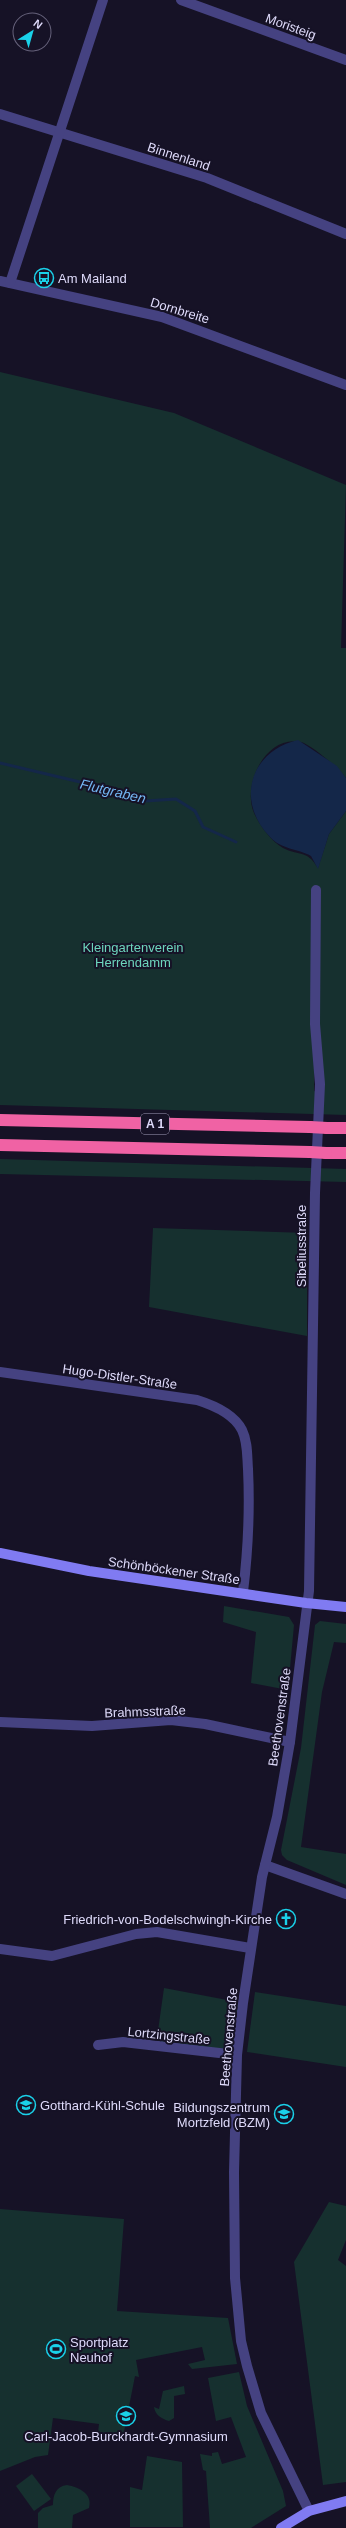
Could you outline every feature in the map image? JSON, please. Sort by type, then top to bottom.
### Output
[{"type":"highway","name":"A 1","points":[[0,1120],[346,1128]]},
{"type":"highway","name":"A 1","points":[[0,1145],[346,1153]]},
{"type":"main road","name":"Schönböckener Straße","points":[[0,1553],[89,1571],[243,1592],[306,1603],[346,1607]]},
{"type":"main road","points":[[281,2528],[309,2511],[346,2501]]},
{"type":"street","points":[[10,283],[61,132],[103,0]]},
{"type":"street","name":"Moristeig","points":[[185,1],[346,60]]},
{"type":"street","name":"Binnenland","points":[[0,114],[207,178],[346,234]]},
{"type":"street","name":"Dornbreite","points":[[0,281],[162,317],[346,385]]},
{"type":"street","name":"Sibeliusstraße","points":[[306,1603],[309,1584],[315,1193],[320,1084],[315,1024],[316,890]]},
{"type":"street","name":"Hugo-Distler-Straße","points":[[0,1372],[197,1400],[213,1405],[232,1418],[242,1430],[247,1448],[250,1512],[243,1592]]},
{"type":"street","name":"Beethovenstraße","points":[[306,1603],[290,1742],[277,1817],[250,1948],[237,2055],[235,2274],[241,2341],[261,2414],[309,2511]]},
{"type":"street","name":"Brahmsstraße","points":[[0,1722],[92,1726],[171,1720],[193,1722],[290,1742]]},
{"type":"street","points":[[266,1865],[346,1894]]},
{"type":"street","points":[[0,1949],[52,1956],[136,1934],[157,1932],[250,1948]]},
{"type":"street","name":"Lortzingstraße","points":[[98,2045],[123,2042],[237,2055]]},
{"type":"green space","name":"Kleingartenverein Herrendamm","points":[[0,372],[174,413],[346,485],[341,648],[346,648],[346,778],[312,747],[301,742],[288,742],[277,746],[267,754],[260,764],[254,777],[251,789],[251,802],[259,823],[274,841],[289,851],[303,854],[310,858],[318,868],[329,834],[346,811],[346,1115],[0,1105]],"holes":[[[315,1024],[318,1092],[314,1091]]]},
{"type":"green space","points":[[0,1159],[346,1169],[346,1182],[0,1174]]},
{"type":"green space","points":[[153,1228],[307,1233],[307,1336],[149,1307]]},
{"type":"green space","points":[[224,1606],[289,1617],[294,1625],[288,1690],[251,1683],[256,1632],[223,1622]]},
{"type":"green space","points":[[320,1621],[346,1624],[346,1643],[334,1642],[322,1692],[301,1847],[346,1854],[346,1885],[287,1860],[282,1855],[281,1850],[301,1748],[315,1625]]},
{"type":"green space","points":[[164,1988],[243,2003],[237,2055],[156,2045]]},
{"type":"green space","points":[[255,1992],[346,2006],[346,2067],[247,2052]]},
{"type":"green space","points":[[329,2202],[346,2206],[346,2240],[338,2260],[346,2266],[346,2482],[323,2485],[294,2262]]},
{"type":"green space","name":"Sportplatz Neuhof","points":[[0,2209],[124,2219],[117,2311],[228,2318],[237,2364],[192,2369],[188,2364],[205,2360],[202,2347],[136,2360],[139,2377],[135,2376],[123,2437],[98,2433],[99,2424],[53,2418],[48,2455],[35,2457],[0,2471]]},
{"type":"green space","points":[[239,2372],[247,2406],[283,2491],[286,2506],[251,2528],[210,2528],[206,2471],[203,2470],[200,2454],[212,2456],[212,2453],[218,2452],[222,2464],[246,2457],[231,2417],[216,2421],[208,2378]]},
{"type":"green space","points":[[184,2386],[185,2394],[174,2396],[174,2418],[169,2421],[159,2416],[154,2407],[159,2409],[163,2391]]},
{"type":"green space","points":[[147,2456],[182,2462],[183,2527],[130,2527],[130,2487],[142,2490]]},
{"type":"green space","points":[[32,2474],[51,2499],[34,2511],[16,2486]]},
{"type":"green space","points":[[67,2485],[80,2489],[87,2495],[90,2503],[89,2508],[73,2515],[72,2528],[38,2528],[38,2513],[43,2508],[53,2505],[58,2489]]},
{"type":"water","points":[[298,740],[337,766],[346,778],[346,811],[329,834],[318,869],[311,856],[285,847],[270,837],[259,823],[253,808],[251,793],[253,779],[259,766],[268,755],[282,746]]},
{"type":"waterway","name":"Flutgraben","points":[[0,763],[97,786],[145,801],[176,799],[195,811],[203,827],[236,842]]},
{"type":"place","name":"Am Mailand","points":[[44,278]]},
{"type":"place","name":"Friedrich-von-Bodelschwingh-Kirche","points":[[286,1919]]},
{"type":"place","name":"Gotthard-Kühl-Schule","points":[[26,2105]]},
{"type":"place","name":"Bildungszentrum Mortzfeld (BZM)","points":[[284,2114]]},
{"type":"place","name":"Sportplatz Neuhof","points":[[56,2349]]},
{"type":"place","name":"Carl-Jacob-Burckhardt-Gymnasium","points":[[126,2416]]}]
